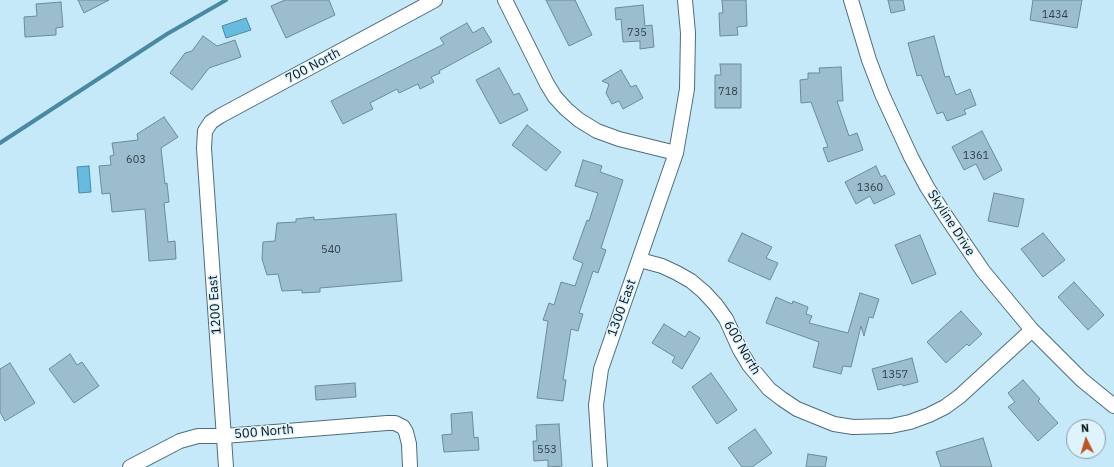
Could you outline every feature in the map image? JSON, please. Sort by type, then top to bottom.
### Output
[{"type":"street","name":"700 North","points":[[204,143],[206,131],[216,119],[435,0]]},
{"type":"street","points":[[505,0],[547,84],[555,97],[566,109],[579,120],[597,131],[619,139],[676,153],[687,89],[688,33],[685,0]]},
{"type":"street","name":"Skyline Drive","points":[[851,0],[882,94],[905,145],[927,187],[963,243],[983,271],[1032,330],[1082,380],[1114,406]]},
{"type":"street","name":"1200 East","points":[[204,143],[226,467]]},
{"type":"street","name":"1300 East","points":[[600,467],[596,405],[601,369],[676,153]]},
{"type":"street","name":"600 North","points":[[640,260],[662,266],[691,281],[716,305],[726,319],[740,350],[769,389],[797,409],[834,424],[853,427],[891,426],[910,422],[929,415],[945,407],[960,396],[1032,330]]},
{"type":"street","name":"500 North","points":[[130,467],[188,438],[198,436],[224,436],[395,423],[402,427],[408,438],[410,467]]},
{"type":"water","points":[[246,18],[251,30],[226,38],[222,26]]},
{"type":"water","points":[[89,166],[91,192],[79,193],[77,167]]},
{"type":"building","points":[[78,0],[109,0],[84,13]]},
{"type":"building","points":[[285,0],[329,0],[335,15],[286,38],[271,6]]},
{"type":"building","points":[[546,0],[575,0],[592,35],[569,46]]},
{"type":"building","points":[[722,0],[746,0],[747,26],[737,27],[738,35],[720,36],[719,13],[723,13]]},
{"type":"building","points":[[888,0],[903,0],[905,10],[891,13]]},
{"type":"building","points":[[1033,0],[1082,0],[1077,28],[1030,20]]},
{"type":"building","points":[[61,2],[63,27],[56,28],[56,35],[25,37],[24,17],[37,16],[36,4]]},
{"type":"building","points":[[643,5],[645,26],[652,25],[654,47],[640,49],[640,41],[623,42],[621,19],[616,20],[615,8]]},
{"type":"building","points":[[467,23],[473,33],[483,27],[492,42],[439,71],[440,73],[431,77],[434,82],[420,89],[418,84],[399,93],[397,89],[370,103],[373,109],[343,124],[331,101],[444,44],[440,38]]},
{"type":"building","points":[[203,36],[217,46],[235,40],[241,57],[209,68],[192,90],[170,73],[185,53],[192,51]]},
{"type":"building","points":[[934,36],[945,77],[949,76],[956,95],[970,89],[976,105],[964,110],[966,114],[947,121],[943,112],[937,114],[921,75],[917,76],[908,43]]},
{"type":"building","points":[[720,64],[741,64],[741,108],[715,108],[715,75],[721,75]]},
{"type":"building","points":[[841,67],[843,101],[837,101],[849,136],[857,133],[863,150],[828,162],[823,148],[828,147],[811,102],[801,103],[800,80],[808,79],[808,73],[820,73],[819,68]]},
{"type":"building","points":[[499,68],[514,95],[519,93],[528,110],[500,124],[476,80]]},
{"type":"building","points":[[621,70],[631,87],[636,85],[643,98],[623,109],[619,101],[612,104],[606,93],[609,84],[602,81]]},
{"type":"building","points":[[164,117],[178,137],[161,148],[165,184],[167,183],[169,202],[164,203],[168,242],[175,241],[176,259],[149,261],[145,209],[112,212],[110,193],[102,194],[99,166],[111,165],[110,156],[114,155],[112,143],[138,140],[137,134]]},
{"type":"building","points":[[527,125],[561,152],[546,171],[512,145]]},
{"type":"building","points":[[982,131],[1002,170],[984,180],[976,164],[964,170],[952,147]]},
{"type":"building","points":[[583,160],[602,166],[600,172],[623,180],[601,248],[606,250],[598,273],[593,271],[579,313],[583,314],[578,331],[571,329],[563,380],[566,380],[563,401],[537,398],[548,321],[543,320],[549,303],[554,305],[561,282],[575,286],[583,263],[573,259],[587,220],[589,221],[598,193],[575,186]]},
{"type":"building","points":[[876,166],[881,177],[885,175],[895,194],[874,204],[870,196],[856,204],[845,182]]},
{"type":"building","points":[[994,193],[1024,199],[1018,227],[988,221]]},
{"type":"building","points":[[396,214],[402,281],[320,288],[320,292],[302,293],[302,290],[282,291],[278,274],[267,275],[262,259],[263,242],[275,241],[277,223],[296,222],[296,219],[314,217],[314,220]]},
{"type":"building","points":[[742,233],[772,247],[766,258],[778,263],[770,280],[728,261]]},
{"type":"building","points":[[1043,233],[1065,260],[1043,277],[1021,249]]},
{"type":"building","points":[[920,235],[936,274],[912,284],[895,245]]},
{"type":"building","points":[[1074,282],[1104,315],[1088,330],[1058,297]]},
{"type":"building","points":[[860,293],[879,299],[873,318],[869,317],[864,336],[861,326],[851,367],[843,366],[841,374],[813,367],[819,342],[766,323],[776,297],[792,304],[793,301],[808,307],[806,314],[812,316],[809,323],[848,333]]},
{"type":"building","points":[[961,311],[982,334],[969,346],[967,344],[946,363],[927,342]]},
{"type":"building","points":[[664,324],[685,337],[689,331],[700,338],[682,369],[672,362],[675,357],[652,343]]},
{"type":"building","points":[[70,354],[77,365],[82,362],[99,386],[74,403],[49,369]]},
{"type":"building","points":[[912,358],[918,382],[878,390],[872,369]]},
{"type":"building","points":[[10,363],[35,403],[5,421],[0,412],[0,369]]},
{"type":"building","points":[[711,373],[737,410],[717,424],[692,387]]},
{"type":"building","points":[[1023,380],[1040,399],[1038,401],[1058,423],[1038,441],[1008,407],[1015,402],[1008,393]]},
{"type":"building","points":[[355,383],[356,397],[316,400],[315,386]]},
{"type":"building","points":[[472,412],[474,438],[478,437],[479,450],[444,452],[442,435],[452,434],[451,414]]},
{"type":"building","points":[[559,424],[562,466],[548,467],[548,460],[534,461],[533,441],[537,441],[536,425]]},
{"type":"building","points":[[755,429],[772,453],[752,467],[742,467],[728,448]]},
{"type":"building","points":[[983,438],[992,467],[941,467],[936,452]]},
{"type":"building","points":[[808,454],[827,457],[825,467],[806,467]]},
{"type":"waterway","points":[[0,143],[167,34],[226,0]]}]
